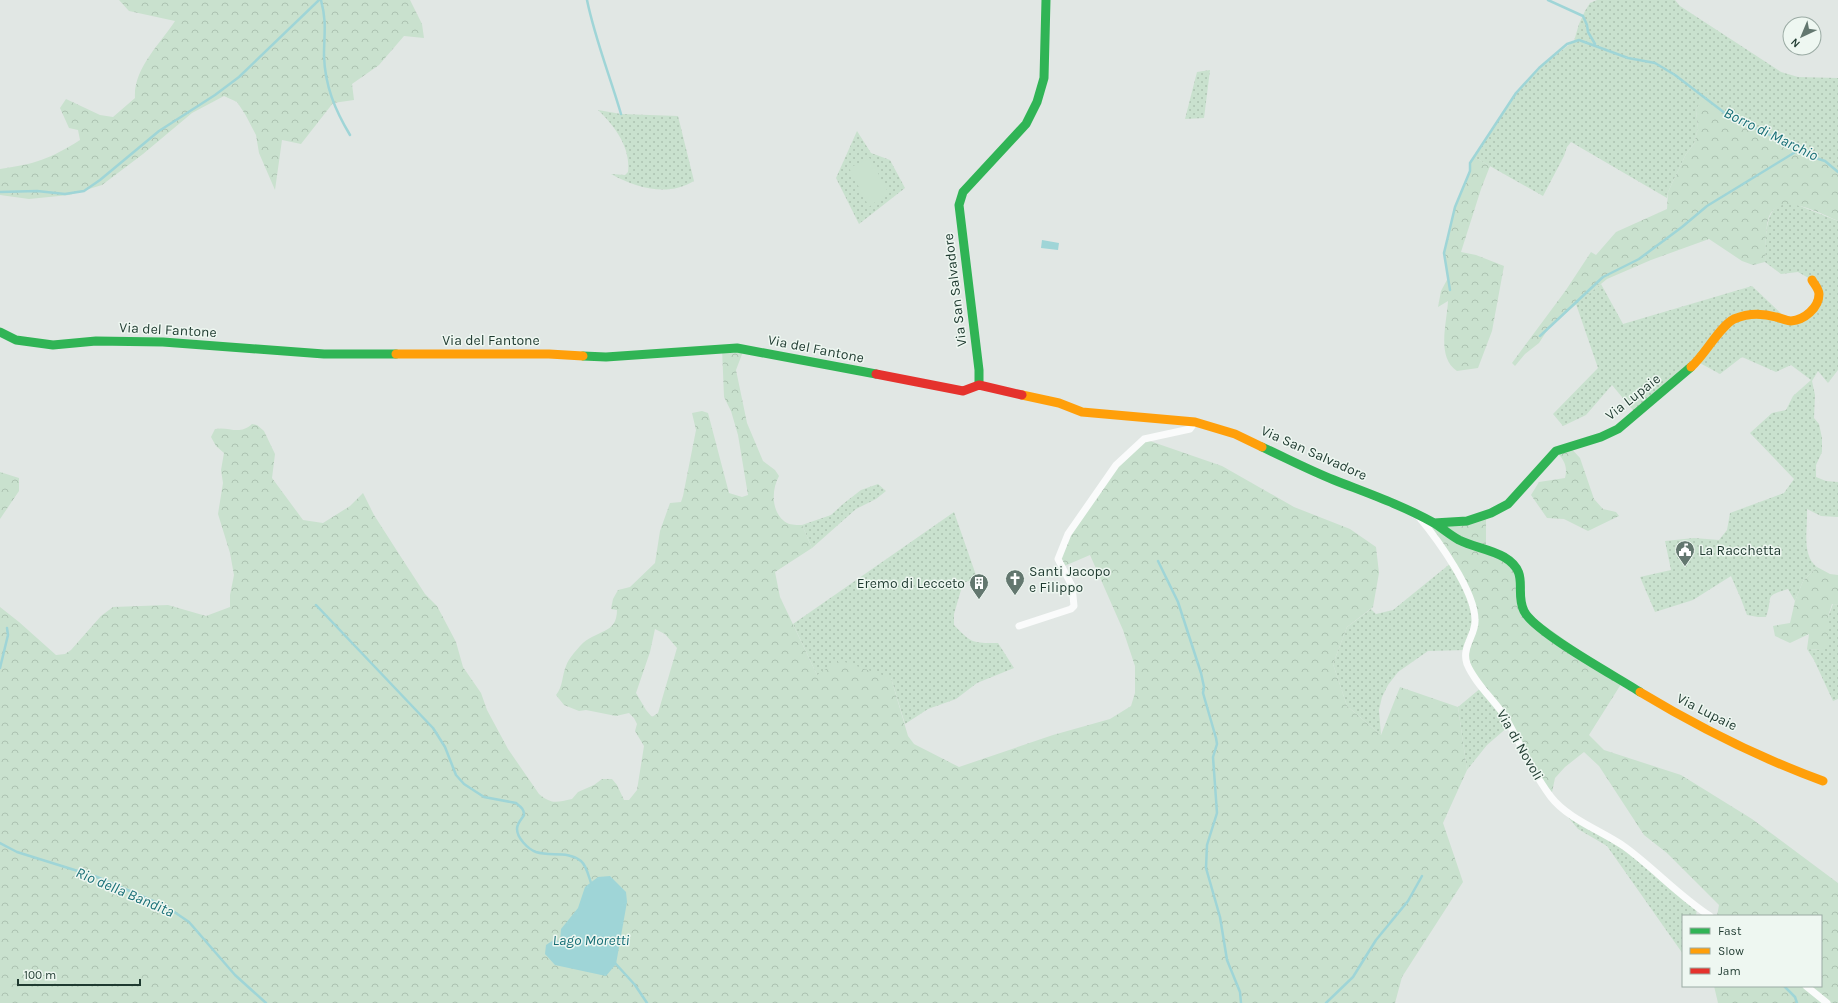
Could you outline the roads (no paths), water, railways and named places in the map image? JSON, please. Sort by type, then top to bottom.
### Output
[{"type":"street","name":"Via San Salvadore","points":[[1046,0],[1044,78],[1037,102],[1026,124],[963,192],[959,204],[979,370],[979,385],[1059,403],[1082,412],[1195,422],[1235,434],[1332,479],[1404,507],[1419,517]]},
{"type":"street","name":"Via Lupaie","points":[[1434,523],[1467,521],[1491,513],[1508,504],[1556,451],[1601,437],[1618,429],[1637,415],[1693,366],[1706,352],[1725,326],[1733,320],[1747,314],[1766,314],[1789,321],[1798,320],[1807,316],[1818,301],[1819,292],[1812,280]]},
{"type":"street","name":"Via del Fantone","points":[[0,332],[16,340],[53,345],[96,341],[163,342],[324,354],[549,354],[606,357],[737,348],[962,391],[979,385]]},
{"type":"street","points":[[1019,626],[1071,609],[1074,606],[1072,586],[1058,559],[1068,534],[1116,465],[1144,439],[1190,429],[1195,422]]},
{"type":"street","name":"Via Lupaie","points":[[1419,517],[1434,523],[1460,540],[1504,557],[1515,566],[1521,578],[1521,597],[1524,611],[1536,624],[1560,642],[1681,716],[1794,770],[1822,781]]},
{"type":"street","name":"Via di Novoli","points":[[1419,517],[1464,582],[1475,612],[1476,622],[1466,650],[1466,662],[1475,680],[1494,701],[1505,717],[1526,759],[1551,797],[1562,810],[1627,848],[1679,894],[1709,915]]},
{"type":"street","points":[[1807,987],[1827,1003]]},
{"type":"water","points":[[1042,240],[1059,243],[1058,250],[1041,248]]},
{"type":"water","name":"Lago Moretti","points":[[610,876],[626,892],[627,902],[616,964],[606,976],[555,965],[545,954],[546,945],[555,939],[560,942],[561,929],[578,908],[585,887],[598,877]]},
{"type":"waterway","points":[[0,192],[37,191],[65,194],[84,191],[100,180],[159,131],[215,95],[239,77],[319,0]]},
{"type":"waterway","points":[[321,0],[325,22],[324,56],[326,77],[335,107],[350,135]]},
{"type":"waterway","points":[[587,0],[598,43],[621,114]]},
{"type":"waterway","name":"Borro di Marchio","points":[[1548,0],[1583,16],[1588,32],[1595,44]]},
{"type":"waterway","points":[[1450,290],[1444,253],[1455,207],[1470,171],[1470,163],[1516,93],[1539,68],[1567,44],[1579,40],[1628,58],[1655,63],[1675,75],[1730,117],[1768,134],[1806,155],[1825,161],[1838,172]]},
{"type":"waterway","points":[[1540,336],[1603,277],[1639,259],[1707,206],[1797,151]]},
{"type":"waterway","points":[[1158,561],[1178,602],[1201,673],[1204,687],[1203,693],[1216,738],[1217,744],[1213,757],[1217,813],[1207,845],[1206,868],[1220,917],[1227,960],[1240,992],[1241,1003]]},
{"type":"waterway","points":[[316,605],[433,728],[445,747],[456,775],[464,784],[484,797],[516,803],[522,808],[524,813],[517,829],[517,832],[524,843],[536,852],[565,855],[581,861],[586,869],[592,886]]},
{"type":"waterway","points":[[0,668],[8,635],[7,628]]},
{"type":"waterway","name":"Rio della Bandita","points":[[0,843],[17,852],[97,877],[167,907],[189,922],[235,975],[266,1003]]},
{"type":"waterway","points":[[1326,1003],[1353,977],[1376,940],[1408,901],[1422,876]]},
{"type":"waterway","points":[[615,963],[635,985],[647,1003]]},
{"type":"waterway","points":[[1785,987],[1795,997],[1797,1003]]},
{"type":"place","name":"La Racchetta","points":[[1685,567]]},
{"type":"place","name":"Santi Jacopo e Filippo","points":[[1015,596]]},
{"type":"place","name":"Eremo di Lecceto","points":[[979,600]]}]
